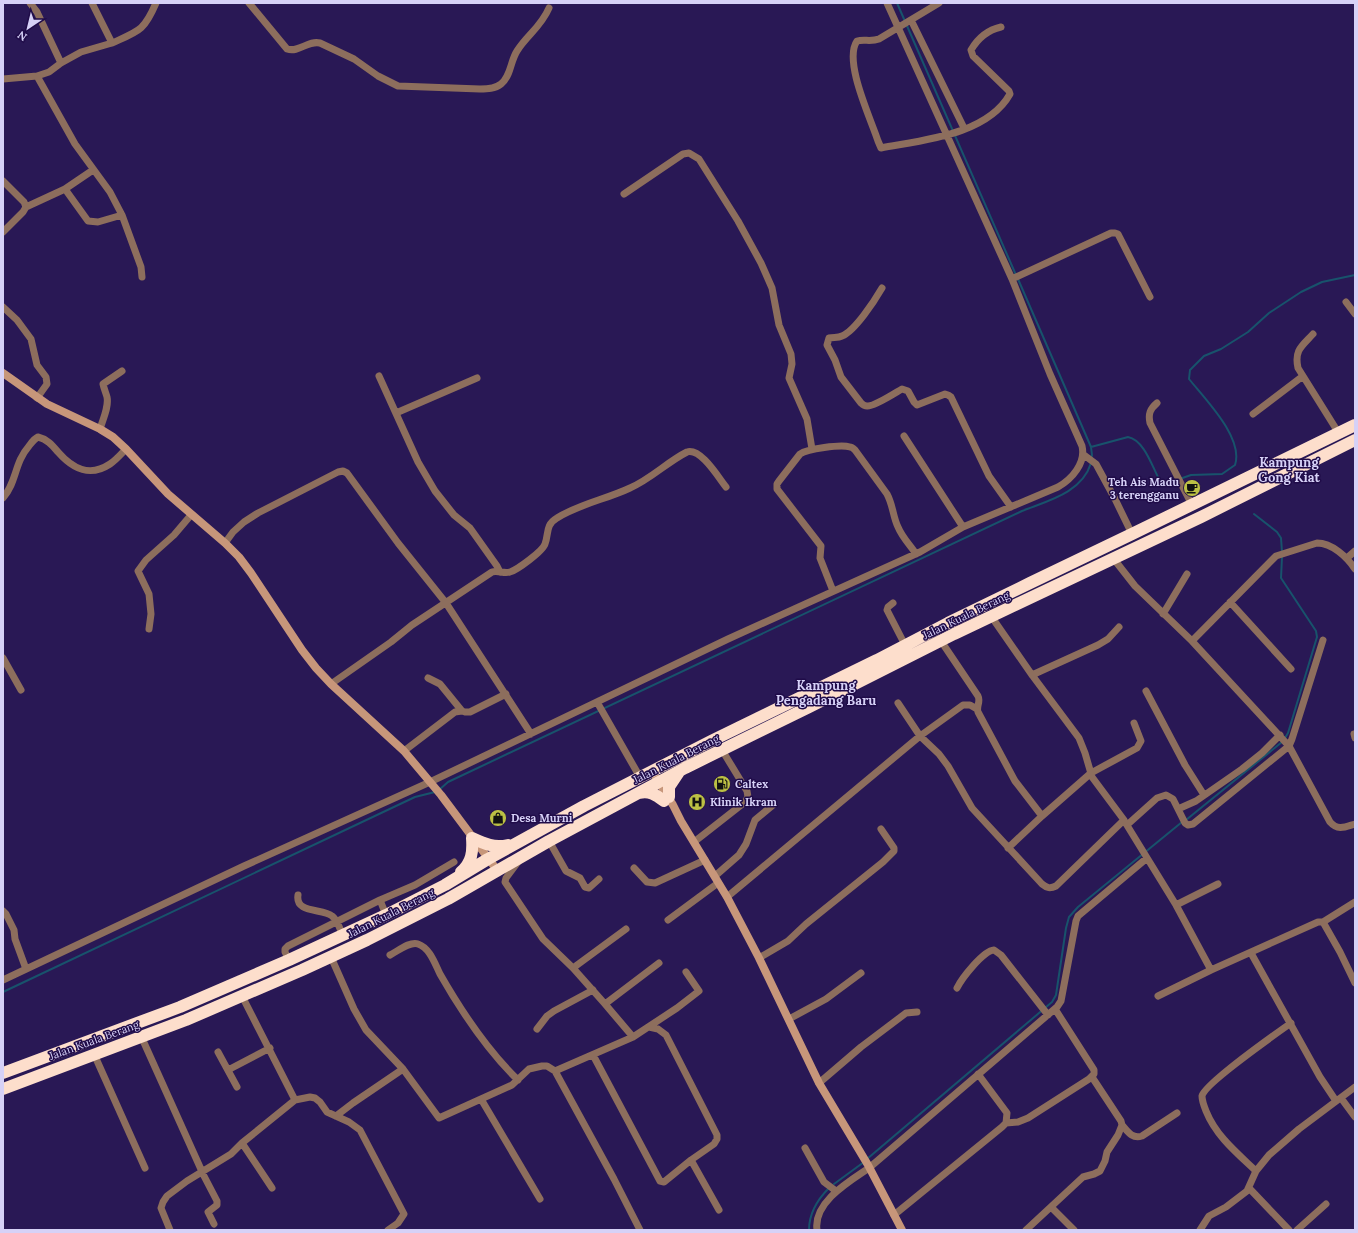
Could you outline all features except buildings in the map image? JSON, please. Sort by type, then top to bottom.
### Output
[{"type":"highway","name":"Jalan Kuala Berang","points":[[3,1088],[242,996],[331,957],[448,899],[496,870],[636,794],[649,776],[681,749],[713,740],[905,646],[1016,589],[1192,505],[1355,424]]},
{"type":"highway","name":"Jalan Kuala Berang","points":[[3,1074],[180,1007],[343,936],[444,885],[584,806],[600,792],[649,776],[685,768],[991,616],[1201,517],[1355,440]]},
{"type":"highway","points":[[636,794],[644,791],[650,792],[666,799],[671,782],[678,773],[685,768]]},
{"type":"highway","points":[[444,885],[463,870],[471,860],[472,838],[484,844],[500,846],[532,835]]},
{"type":"highway","points":[[422,897],[429,898],[441,892],[446,895],[448,899]]},
{"type":"main road","points":[[3,373],[37,398],[100,429],[126,449],[168,494],[191,515],[226,542],[239,557],[302,650],[316,668],[331,684],[404,751],[441,795],[496,870]]},
{"type":"main road","points":[[649,776],[681,821],[727,897],[759,958],[819,1083],[869,1166],[902,1230]]},
{"type":"street","points":[[30,3],[37,12],[61,63]]},
{"type":"street","points":[[92,3],[112,43]]},
{"type":"street","points":[[3,79],[37,76],[50,72],[61,63],[81,52],[112,43],[137,32],[142,28],[156,3]]},
{"type":"street","points":[[249,3],[287,49],[296,50],[317,42],[354,59],[378,76],[398,86],[480,89],[490,89],[502,83],[510,72],[516,53],[540,24],[549,8]]},
{"type":"street","points":[[887,3],[900,27],[1013,278],[1050,374],[1085,456],[1096,464],[1116,499],[1132,534]]},
{"type":"street","points":[[939,3],[926,6],[910,21],[874,41],[857,41],[853,47],[853,64],[858,84],[881,148],[949,135],[989,118],[1010,94],[1009,91],[973,56],[971,50],[986,32],[1001,27]]},
{"type":"street","points":[[910,21],[962,129]]},
{"type":"street","points":[[37,76],[75,144],[110,192],[122,215],[131,244],[141,267],[142,277]]},
{"type":"street","points":[[624,194],[684,154],[689,153],[699,159],[738,221],[761,263],[772,288],[779,325],[791,354],[792,364],[789,378],[807,419],[812,449]]},
{"type":"street","points":[[3,232],[24,209],[65,189],[93,170]]},
{"type":"street","points":[[3,181],[24,202],[24,209]]},
{"type":"street","points":[[65,189],[88,221],[98,222],[122,215]]},
{"type":"street","points":[[1013,278],[1115,232],[1118,234],[1150,296]]},
{"type":"street","points":[[882,288],[869,310],[847,333],[841,337],[829,338],[827,341],[827,345],[835,360],[841,377],[861,403],[868,407],[902,389],[908,391],[917,405],[945,394],[948,395],[951,398],[991,479],[1010,507]]},
{"type":"street","points":[[1346,302],[1355,314]]},
{"type":"street","points":[[3,307],[17,320],[31,339],[37,365],[46,377],[46,384],[37,398]]},
{"type":"street","points":[[1313,334],[1299,349],[1296,356],[1298,368],[1338,432]]},
{"type":"street","points":[[100,429],[107,409],[107,398],[103,384],[122,371]]},
{"type":"street","points":[[379,376],[418,462],[436,491],[454,515],[470,528],[500,572]]},
{"type":"street","points":[[1253,414],[1303,376]]},
{"type":"street","points":[[396,413],[477,378]]},
{"type":"street","points":[[1156,403],[1149,412],[1148,418],[1192,505]]},
{"type":"street","points":[[904,436],[963,527]]},
{"type":"street","points":[[3,498],[10,487],[22,453],[38,437],[47,440],[73,467],[84,470],[102,468],[110,464],[126,449]]},
{"type":"street","points":[[833,591],[820,558],[821,546],[778,489],[777,484],[779,481],[804,451],[845,446],[851,447],[855,450],[887,494],[902,536],[916,554]]},
{"type":"street","points":[[331,684],[391,642],[412,625],[492,572],[504,573],[512,571],[541,550],[546,543],[547,528],[558,517],[581,506],[634,487],[687,452],[695,452],[703,457],[726,487]]},
{"type":"street","points":[[3,980],[251,862],[431,783],[531,734],[598,704],[728,639],[916,554],[963,527],[1068,482],[1085,456]]},
{"type":"street","points":[[226,542],[237,528],[254,516],[338,472],[347,472],[398,543],[446,603],[531,734]]},
{"type":"street","points":[[149,630],[151,614],[149,594],[138,571],[146,560],[174,535],[191,515]]},
{"type":"street","points":[[1192,641],[1276,556],[1317,543],[1323,543],[1347,558],[1355,569]]},
{"type":"street","points":[[1347,558],[1355,551]]},
{"type":"street","points":[[1113,558],[1135,586],[1192,641],[1288,744],[1330,822],[1337,828],[1355,824]]},
{"type":"street","points":[[1163,614],[1187,574]]},
{"type":"street","points":[[1230,602],[1291,669]]},
{"type":"street","points":[[893,603],[887,610],[905,646]]},
{"type":"street","points":[[991,616],[1032,675],[1079,738],[1091,773],[1126,823],[1144,855],[1176,905],[1211,970]]},
{"type":"street","points":[[1032,675],[1098,645],[1108,639],[1119,627]]},
{"type":"street","points":[[898,703],[920,736],[940,754],[972,808],[1042,884],[1048,888],[1052,888],[1157,798],[1166,795],[1171,797],[1181,817],[1188,825],[1198,821],[1288,744],[1292,739],[1323,640]]},
{"type":"street","points":[[941,641],[978,696],[980,702],[977,709]]},
{"type":"street","points":[[3,658],[21,690]]},
{"type":"street","points":[[428,678],[440,684],[462,711]]},
{"type":"street","points":[[1146,691],[1185,765],[1204,795]]},
{"type":"street","points":[[404,751],[455,712],[470,712],[506,694]]},
{"type":"street","points":[[598,704],[604,715],[649,776]]},
{"type":"street","points":[[727,897],[920,736],[963,705],[970,705],[977,709],[1015,781],[1042,816]]},
{"type":"street","points":[[1008,848],[1091,773],[1137,748],[1140,745],[1141,738],[1134,723]]},
{"type":"street","points":[[1178,809],[1204,795],[1242,769],[1281,736]]},
{"type":"street","points":[[694,842],[746,802],[748,796],[747,791],[722,750]]},
{"type":"street","points":[[668,920],[717,880],[739,856],[746,844],[755,820],[773,805]]},
{"type":"street","points":[[759,958],[788,941],[806,924],[878,867],[894,848],[881,829]]},
{"type":"street","points":[[549,841],[566,871],[580,878],[585,887],[589,888],[599,879]]},
{"type":"street","points":[[817,1230],[818,1218],[829,1199],[836,1191],[869,1166],[1048,1013],[1055,1009],[1061,1001],[1078,916],[1144,855]]},
{"type":"street","points":[[522,856],[510,872],[505,882],[543,939],[594,990],[632,1037]]},
{"type":"street","points":[[634,868],[647,882],[655,883],[705,860]]},
{"type":"street","points":[[289,960],[285,952],[285,949],[288,946],[337,923],[380,900],[415,885],[454,862]]},
{"type":"street","points":[[1176,905],[1218,884]]},
{"type":"street","points":[[415,885],[422,897]]},
{"type":"street","points":[[298,895],[297,899],[304,907],[309,910],[328,913],[334,918],[343,936]]},
{"type":"street","points":[[380,900],[386,915]]},
{"type":"street","points":[[1158,996],[1211,970],[1318,922],[1323,922],[1355,902]]},
{"type":"street","points":[[3,911],[14,930],[15,939],[26,969]]},
{"type":"street","points":[[1323,922],[1355,983]]},
{"type":"street","points":[[573,968],[626,929]]},
{"type":"street","points":[[390,955],[412,944],[418,944],[430,954],[453,997],[501,1062],[518,1080]]},
{"type":"street","points":[[957,988],[965,976],[986,953],[994,950],[1001,955],[1048,1013]]},
{"type":"street","points":[[1251,953],[1320,1076],[1355,1117]]},
{"type":"street","points":[[331,957],[354,1009],[366,1030],[403,1069],[439,1118],[512,1085],[529,1069],[547,1066],[556,1071],[640,1230]]},
{"type":"street","points":[[605,1004],[659,963]]},
{"type":"street","points":[[556,1071],[632,1037],[677,1008],[699,991],[686,972]]},
{"type":"street","points":[[789,1019],[826,999],[861,973]]},
{"type":"street","points":[[537,1029],[547,1016],[554,1011],[594,990]]},
{"type":"street","points":[[242,996],[296,1100]]},
{"type":"street","points":[[894,1215],[988,1140],[1006,1123],[1023,1121],[1092,1077],[1094,1070],[1055,1009]]},
{"type":"street","points":[[819,1083],[861,1046],[906,1013],[917,1012]]},
{"type":"street","points":[[1256,1171],[1226,1143],[1216,1130],[1202,1098],[1207,1088],[1291,1023]]},
{"type":"street","points":[[593,1055],[660,1181],[664,1182],[714,1144],[717,1136],[666,1035],[658,1029],[649,1027]]},
{"type":"street","points":[[141,1036],[202,1172],[218,1204],[208,1212],[214,1224]]},
{"type":"street","points":[[228,1070],[270,1048]]},
{"type":"street","points":[[218,1052],[237,1087]]},
{"type":"street","points":[[94,1054],[145,1168]]},
{"type":"street","points":[[336,1116],[403,1069]]},
{"type":"street","points":[[978,1074],[1007,1113],[1006,1123]]},
{"type":"street","points":[[1092,1077],[1121,1121],[1122,1125],[1131,1136],[1137,1138],[1142,1136],[1177,1113]]},
{"type":"street","points":[[1200,1230],[1209,1216],[1230,1204],[1249,1188],[1256,1171],[1269,1155],[1299,1129],[1355,1087]]},
{"type":"street","points":[[170,1230],[161,1210],[163,1202],[167,1196],[231,1154],[242,1143],[296,1100],[310,1097],[315,1098],[320,1102],[328,1112],[349,1122],[360,1130],[370,1152],[404,1214],[401,1220],[388,1230]]},
{"type":"street","points":[[481,1098],[540,1199]]},
{"type":"street","points":[[1026,1230],[1083,1177],[1100,1171],[1104,1165],[1107,1152],[1118,1135],[1122,1125]]},
{"type":"street","points":[[242,1143],[272,1188]]},
{"type":"street","points":[[805,1148],[824,1182],[836,1191]]},
{"type":"street","points":[[691,1160],[719,1210]]},
{"type":"street","points":[[1249,1188],[1289,1230]]},
{"type":"street","points":[[1297,1230],[1326,1204]]},
{"type":"street","points":[[1051,1207],[1074,1230]]},
{"type":"waterway","points":[[897,3],[1016,275]]},
{"type":"waterway","points":[[1091,447],[1128,437],[1134,439],[1147,454],[1159,479],[1164,482],[1171,482],[1191,475],[1222,474],[1235,465],[1236,454],[1234,443],[1229,431],[1221,419],[1189,379],[1190,370],[1204,356],[1221,349],[1248,332],[1269,313],[1301,292],[1322,282],[1355,275]]},
{"type":"waterway","points":[[1018,279],[1091,447],[1091,459]]},
{"type":"waterway","points":[[439,790],[448,782],[1022,511],[1072,489],[1080,482],[1091,463]]},
{"type":"waterway","points":[[1254,514],[1277,532],[1281,538],[1282,552]]},
{"type":"waterway","points":[[1282,557],[1281,578],[1316,631],[1317,637],[1288,733],[1285,738]]},
{"type":"waterway","points":[[1186,820],[1282,742]]},
{"type":"waterway","points":[[3,992],[415,797],[435,792]]},
{"type":"waterway","points":[[867,1159],[1052,1002],[1056,995],[1069,917],[1078,907],[1182,822]]},
{"type":"waterway","points":[[834,1184],[864,1162]]},
{"type":"waterway","points":[[809,1230],[812,1213],[821,1197],[829,1188]]},
{"type":"place","name":"Teh Ais Madu 3 terengganu","points":[[1192,488]]},
{"type":"place","name":"Caltex","points":[[722,784]]},
{"type":"place","name":"Klinik Ikram","points":[[697,802]]},
{"type":"place","name":"Desa Murni","points":[[498,818]]},
{"type":"district","name":"Kampung Gong Kiat","points":[[1289,470]]},
{"type":"district","name":"Kampung Pengadang Baru","points":[[826,692]]}]
